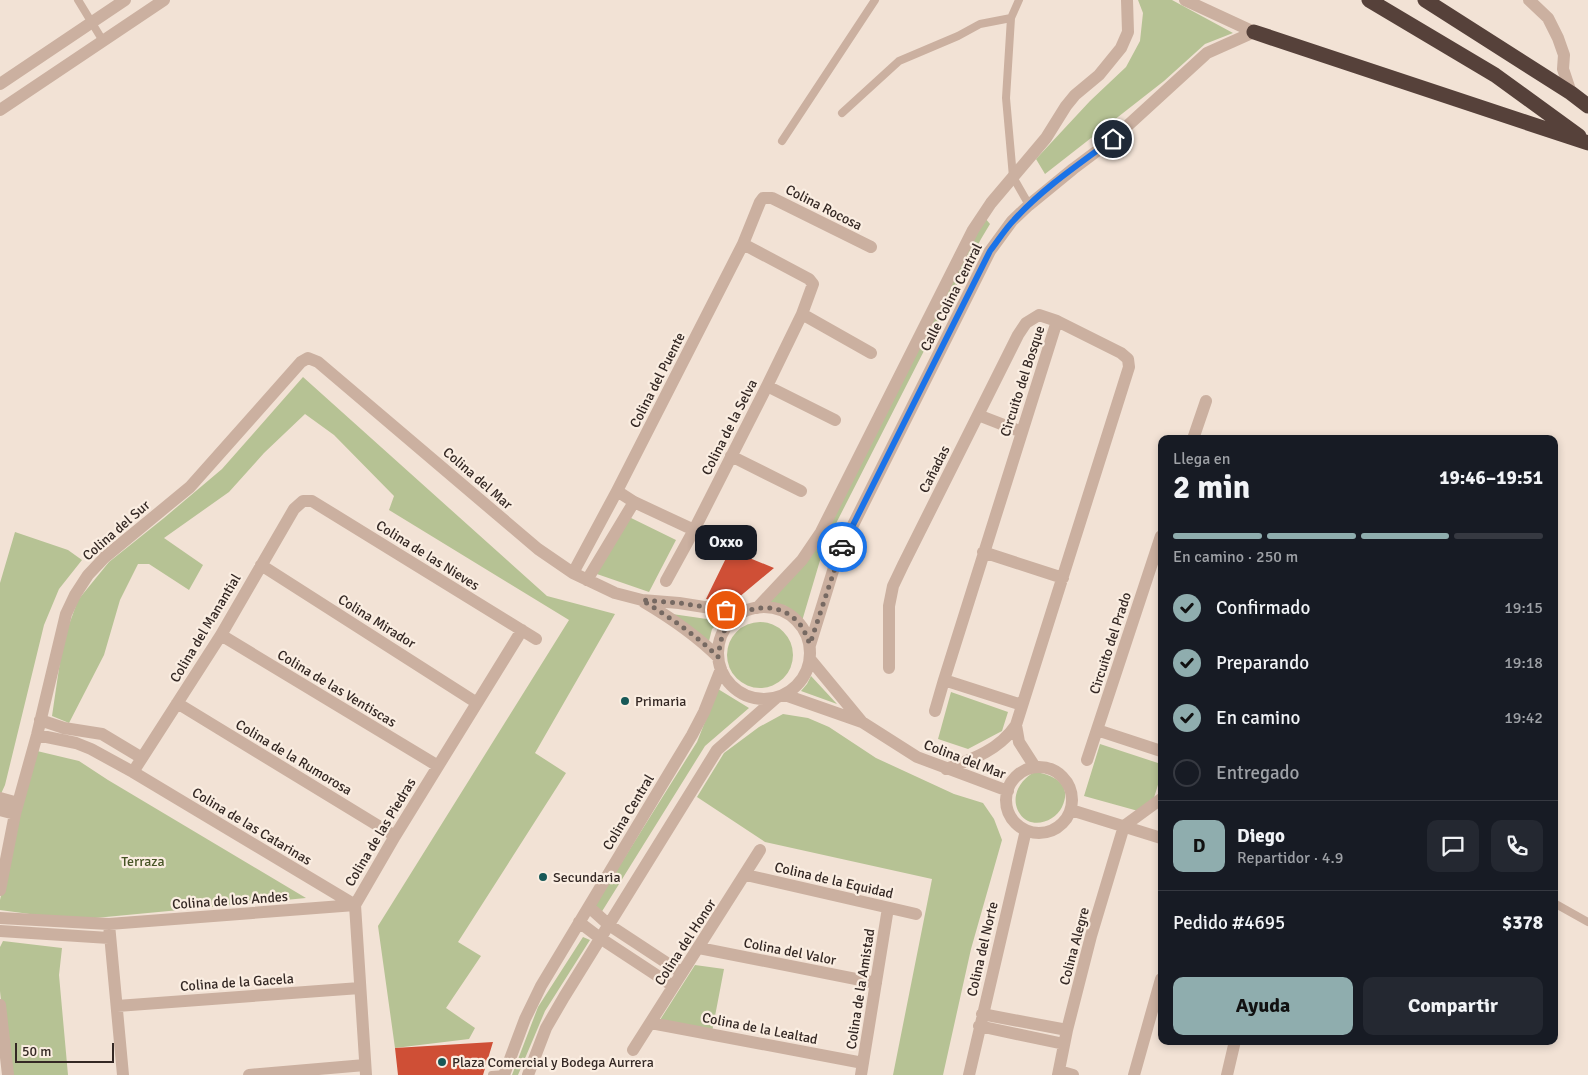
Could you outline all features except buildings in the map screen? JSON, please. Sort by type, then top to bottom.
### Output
[{"type":"highway","points":[[1368,0],[1494,75],[1588,143]]},
{"type":"highway","points":[[1424,0],[1571,93],[1588,106]]},
{"type":"highway","points":[[1254,32],[1588,143]]},
{"type":"street","points":[[0,84],[125,0]]},
{"type":"street","points":[[0,110],[164,0]]},
{"type":"street","name":"Calle Colina Central","points":[[757,608],[802,560],[821,532],[973,230],[991,202],[1046,138],[1071,100],[1099,75],[1122,48],[1128,32],[1127,0]]},
{"type":"street","points":[[1185,0],[1254,32]]},
{"type":"street","points":[[1529,0],[1548,18],[1558,38],[1564,55],[1563,69],[1571,93]]},
{"type":"street","name":"Calle Colina Central","points":[[810,644],[836,561],[990,251],[1012,221],[1029,205],[1113,139],[1207,53],[1254,32]]},
{"type":"street","name":"Colina del Puente","points":[[573,573],[617,492],[743,244],[763,198]]},
{"type":"street","name":"Colina Rocosa","points":[[763,198],[772,198],[871,248]]},
{"type":"street","name":"Colina de la Selva","points":[[666,581],[767,386],[802,314],[813,284],[810,279],[743,244]]},
{"type":"street","points":[[802,314],[871,352]]},
{"type":"street","name":"Cañadas","points":[[889,668],[889,606],[893,586],[902,565],[1018,335],[1026,323],[1039,315],[1057,322]]},
{"type":"street","name":"Circuito del Bosque","points":[[935,710],[983,552],[1057,322],[1121,353],[1128,359],[1130,367],[1016,725],[1008,736],[995,747],[976,758],[946,769]]},
{"type":"street","name":"Colina del Mar","points":[[308,358],[318,362],[538,549],[573,573],[615,593],[642,600],[679,603],[742,613]]},
{"type":"street","name":"Colina del Sur","points":[[0,890],[17,808],[37,736],[66,614],[74,595],[88,575],[105,557],[190,487],[301,362],[308,358]]},
{"type":"street","points":[[767,386],[835,420]]},
{"type":"street","points":[[1194,435],[1206,401]]},
{"type":"street","points":[[978,415],[1022,432]]},
{"type":"street","points":[[731,456],[801,491]]},
{"type":"street","points":[[617,492],[694,530]]},
{"type":"street","name":"Colina del Manantial","points":[[133,772],[221,635],[294,509],[302,501]]},
{"type":"street","name":"Colina de las Nieves","points":[[302,501],[312,501],[536,639]]},
{"type":"street","points":[[587,580],[634,502]]},
{"type":"street","name":"Circuito del Prado","points":[[1087,760],[1158,545]]},
{"type":"street","points":[[983,552],[1063,578]]},
{"type":"street","name":"Colina Mirador","points":[[261,565],[477,702]]},
{"type":"street","name":"Colina del Mar","points":[[642,600],[678,623],[704,643],[720,663]]},
{"type":"street","points":[[528,1075],[546,1028],[717,750],[780,696],[797,686],[806,674],[810,659],[810,644],[805,631],[796,620],[785,612],[771,608],[757,608],[742,613],[728,624],[720,640],[720,663],[727,681],[737,691],[749,697],[762,700],[780,696]]},
{"type":"street","name":"Colina de las Piedras","points":[[366,1070],[355,905],[395,836],[522,630]]},
{"type":"street","name":"Colina de las Ventiscas","points":[[221,635],[438,766]]},
{"type":"street","name":"Colina del Mar","points":[[810,659],[862,722]]},
{"type":"street","name":"Colina Central","points":[[504,1074],[524,1019],[541,986],[692,735],[704,712],[720,663]]},
{"type":"street","points":[[944,680],[1022,705]]},
{"type":"street","name":"Colina del Mar","points":[[780,696],[862,722],[917,757],[1008,791]]},
{"type":"street","name":"Colina de la Rumorosa","points":[[177,703],[395,836]]},
{"type":"street","points":[[40,720],[64,728],[102,734],[142,758]]},
{"type":"street","points":[[1016,725],[1019,742],[1035,767]]},
{"type":"street","points":[[1098,730],[1158,750]]},
{"type":"street","name":"Colina de las Catarinas","points":[[37,736],[76,743],[91,749],[133,772],[355,905]]},
{"type":"street","points":[[1035,767],[1054,770],[1068,782],[1071,791],[1071,810],[1067,818],[1053,830],[1044,833],[1034,833],[1018,825],[1012,818],[1006,800],[1012,782],[1018,775],[1035,767]]},
{"type":"street","points":[[0,798],[17,808]]},
{"type":"street","points":[[1124,826],[1158,801]]},
{"type":"street","points":[[0,810],[17,808]]},
{"type":"street","points":[[1071,810],[1158,837]]},
{"type":"street","name":"Colina Alegre","points":[[1058,1073],[1091,936],[1124,826]]},
{"type":"street","name":"Colina del Norte","points":[[969,1075],[1026,830]]},
{"type":"street","name":"Colina del Honor","points":[[633,1050],[746,875],[760,850]]},
{"type":"street","name":"Colina de la Equidad","points":[[746,875],[916,914]]},
{"type":"street","name":"Colina de los Andes","points":[[0,918],[109,924],[355,905]]},
{"type":"street","points":[[589,907],[609,925],[682,972]]},
{"type":"street","name":"Colina de la Amistad","points":[[862,1069],[888,908]]},
{"type":"street","points":[[579,922],[673,986]]},
{"type":"street","points":[[109,924],[123,1075]]},
{"type":"street","points":[[0,931],[109,938]]},
{"type":"street","name":"Colina del Valor","points":[[699,948],[876,983]]},
{"type":"street","name":"Colina de la Gacela","points":[[117,1006],[360,988]]},
{"type":"street","points":[[1134,1075],[1158,990]]},
{"type":"street","points":[[0,1005],[0,1022],[8,1075]]},
{"type":"street","points":[[981,1020],[1067,1030]]},
{"type":"street","points":[[981,1020],[1064,1044]]},
{"type":"street","name":"Colina de la Lealtad","points":[[651,1022],[862,1069]]},
{"type":"street","points":[[1228,1075],[1234,1045]]},
{"type":"street","points":[[249,1075],[366,1070]]},
{"type":"street","points":[[1058,1073],[1073,1075]]},
{"type":"lane","points":[[78,0],[104,41]]},
{"type":"lane","points":[[782,141],[875,0]]},
{"type":"lane","points":[[1019,0],[1011,18],[1006,98],[1013,177],[1029,205]]},
{"type":"lane","points":[[1205,0],[1213,14]]},
{"type":"lane","points":[[842,113],[899,61],[958,36],[980,24],[1011,18]]},
{"type":"lane","points":[[1558,905],[1588,922]]},
{"type":"lane","points":[[492,1075],[504,1074]]},
{"type":"green space","points":[[1138,0],[1172,0],[1233,33],[1205,44],[1164,81],[1045,174],[1036,159],[1090,101],[1126,67],[1140,41],[1143,13]]},
{"type":"green space","points":[[985,218],[990,224],[824,547],[802,621],[786,606],[769,603],[817,547]]},
{"type":"green space","points":[[303,377],[547,596],[615,614],[535,753],[566,773],[458,942],[481,956],[446,1008],[475,1028],[469,1039],[395,1048],[378,926],[569,620],[389,510],[394,496],[334,435],[305,414],[264,453],[229,492],[164,538],[203,565],[189,590],[149,564],[138,564],[120,600],[104,655],[69,723],[52,716],[63,641],[78,600],[109,562],[222,469]]},
{"type":"green space","points":[[627,516],[676,540],[649,592],[594,573]]},
{"type":"green space","points":[[15,532],[68,550],[82,560],[59,589],[44,625],[5,785],[0,796],[0,583]]},
{"type":"green space","points":[[672,614],[721,621],[712,629],[708,645]]},
{"type":"green space","points":[[766,622],[784,631],[791,642],[793,655],[791,668],[784,679],[773,686],[754,688],[736,679],[729,668],[727,649],[736,631],[747,624]]},
{"type":"green space","points":[[811,676],[837,704],[801,691]]},
{"type":"green space","points":[[718,689],[749,708],[705,746],[601,913],[593,908],[697,742]]},
{"type":"green space","points":[[951,692],[1008,712],[1002,731],[968,749],[938,739]]},
{"type":"green space","points":[[783,714],[808,718],[829,727],[876,758],[954,794],[983,803],[994,819],[1002,840],[971,949],[943,1075],[893,1075],[932,879],[765,842],[697,797],[724,753],[759,727]]},
{"type":"green space","points":[[1100,744],[1158,763],[1158,785],[1149,814],[1084,796]]},
{"type":"green space","name":"Terraza","points":[[37,751],[79,761],[306,898],[74,920],[0,910],[0,900],[19,814]]},
{"type":"green space","points":[[1035,772],[1055,778],[1060,782],[1065,792],[1065,799],[1059,812],[1049,820],[1036,823],[1030,822],[1020,814],[1016,802],[1016,796],[1021,784]]},
{"type":"green space","points":[[583,937],[590,940],[545,1011],[518,1075],[512,1075],[538,1007]]},
{"type":"green space","points":[[3,941],[62,948],[59,975],[68,1075],[9,1075],[0,991],[0,947]]},
{"type":"green space","points":[[695,965],[724,969],[712,1032],[660,1020]]},
{"type":"way so far","points":[[726,610],[642,600],[678,623],[704,643],[718,657],[720,640],[728,624],[742,613],[757,608],[771,608],[785,612],[796,620],[805,631],[810,644],[842,547]]},
{"type":"place","name":"Oxxo","points":[[726,610]]},
{"type":"place","name":"Primaria","points":[[625,701]]},
{"type":"place","name":"Secundaria","points":[[543,877]]},
{"type":"place","name":"Plaza Comercial y Bodega Aurrera","points":[[442,1062]]},
{"type":"route","points":[[842,547],[990,251],[1012,221],[1029,205],[1113,139]]}]
